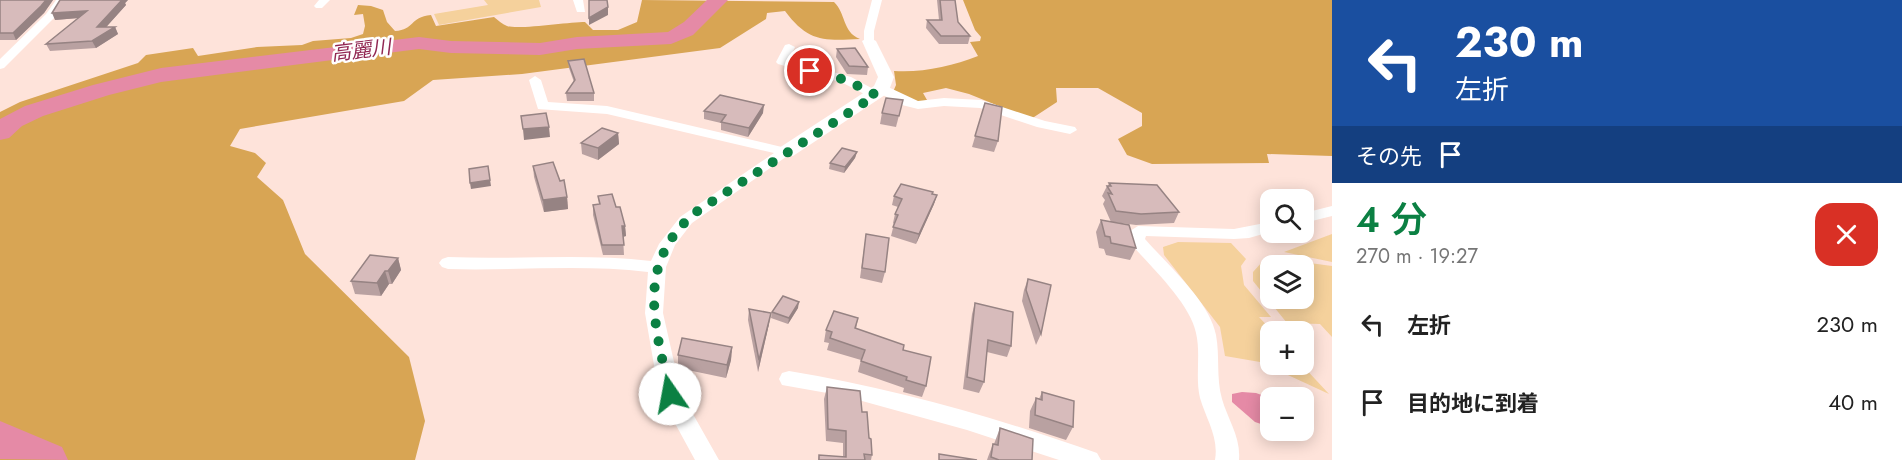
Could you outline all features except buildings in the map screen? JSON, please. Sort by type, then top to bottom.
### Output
[{"type":"street","points":[[0,66],[50,16],[62,0]]},
{"type":"street","points":[[707,460],[670,394],[654,313],[657,267],[667,244],[686,220],[879,92],[886,77],[869,41],[869,30],[877,0]]},
{"type":"street","points":[[789,47],[782,62],[846,80],[906,102],[918,105],[944,102],[981,104],[1042,124],[1070,130]]},
{"type":"street","points":[[535,80],[543,106],[607,110],[786,152]]},
{"type":"street","points":[[1314,216],[1332,211]]},
{"type":"street","points":[[1227,460],[1230,448],[1211,398],[1207,370],[1206,331],[1188,300],[1137,240],[1138,231],[1233,234],[1260,230]]},
{"type":"street","points":[[448,262],[496,264],[614,262],[657,267]]},
{"type":"street","points":[[789,379],[844,388],[967,421],[1089,460]]},
{"type":"shaded area","points":[[484,0],[539,0],[541,7],[439,25],[434,14],[488,5]]},
{"type":"shaded area","points":[[642,0],[834,2],[841,11],[850,32],[860,39],[836,40],[818,37],[801,29],[785,11],[767,13],[766,19],[720,48],[522,74],[433,80],[404,101],[240,129],[230,146],[255,153],[266,163],[257,177],[283,200],[305,254],[409,357],[425,421],[415,460],[0,460],[0,112],[20,102],[138,63],[146,55],[193,48],[198,56],[257,47],[302,45],[313,41],[351,38],[363,34],[365,26],[363,14],[354,15],[358,5],[383,10],[387,22],[395,31],[406,28],[419,18],[431,15],[436,26],[494,17],[505,25],[513,27],[585,22],[593,30],[618,30],[637,22]]},
{"type":"shaded area","points":[[963,0],[1332,0],[1332,156],[1267,154],[1269,163],[1152,164],[1127,155],[1118,139],[1142,126],[1142,113],[1098,88],[1056,88],[1057,102],[1031,119],[969,94],[946,88],[923,93],[927,100],[919,103],[893,92],[896,85],[894,71],[937,68],[978,56],[970,42],[980,41],[981,37],[975,30]]},
{"type":"shaded area","points":[[1332,234],[1332,262],[1314,258],[1314,255],[1284,252],[1314,243],[1314,241]]},
{"type":"shaded area","points":[[1178,242],[1231,243],[1246,259],[1241,266],[1244,285],[1260,304],[1260,309],[1264,309],[1271,317],[1259,317],[1263,321],[1260,321],[1260,362],[1225,356],[1220,327],[1164,255],[1163,247]]},
{"type":"shaded area","points":[[1260,264],[1260,290],[1253,281],[1253,272]]},
{"type":"shaded area","points":[[1314,264],[1332,266],[1332,337],[1320,324],[1314,324],[1314,321],[1285,321],[1276,309],[1314,309]]},
{"type":"shaded area","points":[[1288,375],[1311,375],[1329,394]]},
{"type":"shaded area","points":[[1242,392],[1260,394],[1260,424],[1232,402],[1232,394]]},
{"type":"waterway","name":"高麗川","points":[[0,132],[13,121],[34,111],[101,90],[161,75],[419,43],[451,47],[540,49],[577,43],[671,38],[686,31],[719,0]]},
{"type":"waterway","name":"高麗川","points":[[0,439],[46,460]]},
{"type":"route","points":[[670,394],[654,313],[657,267],[667,244],[679,227],[696,212],[876,95],[846,80],[810,71]]}]
